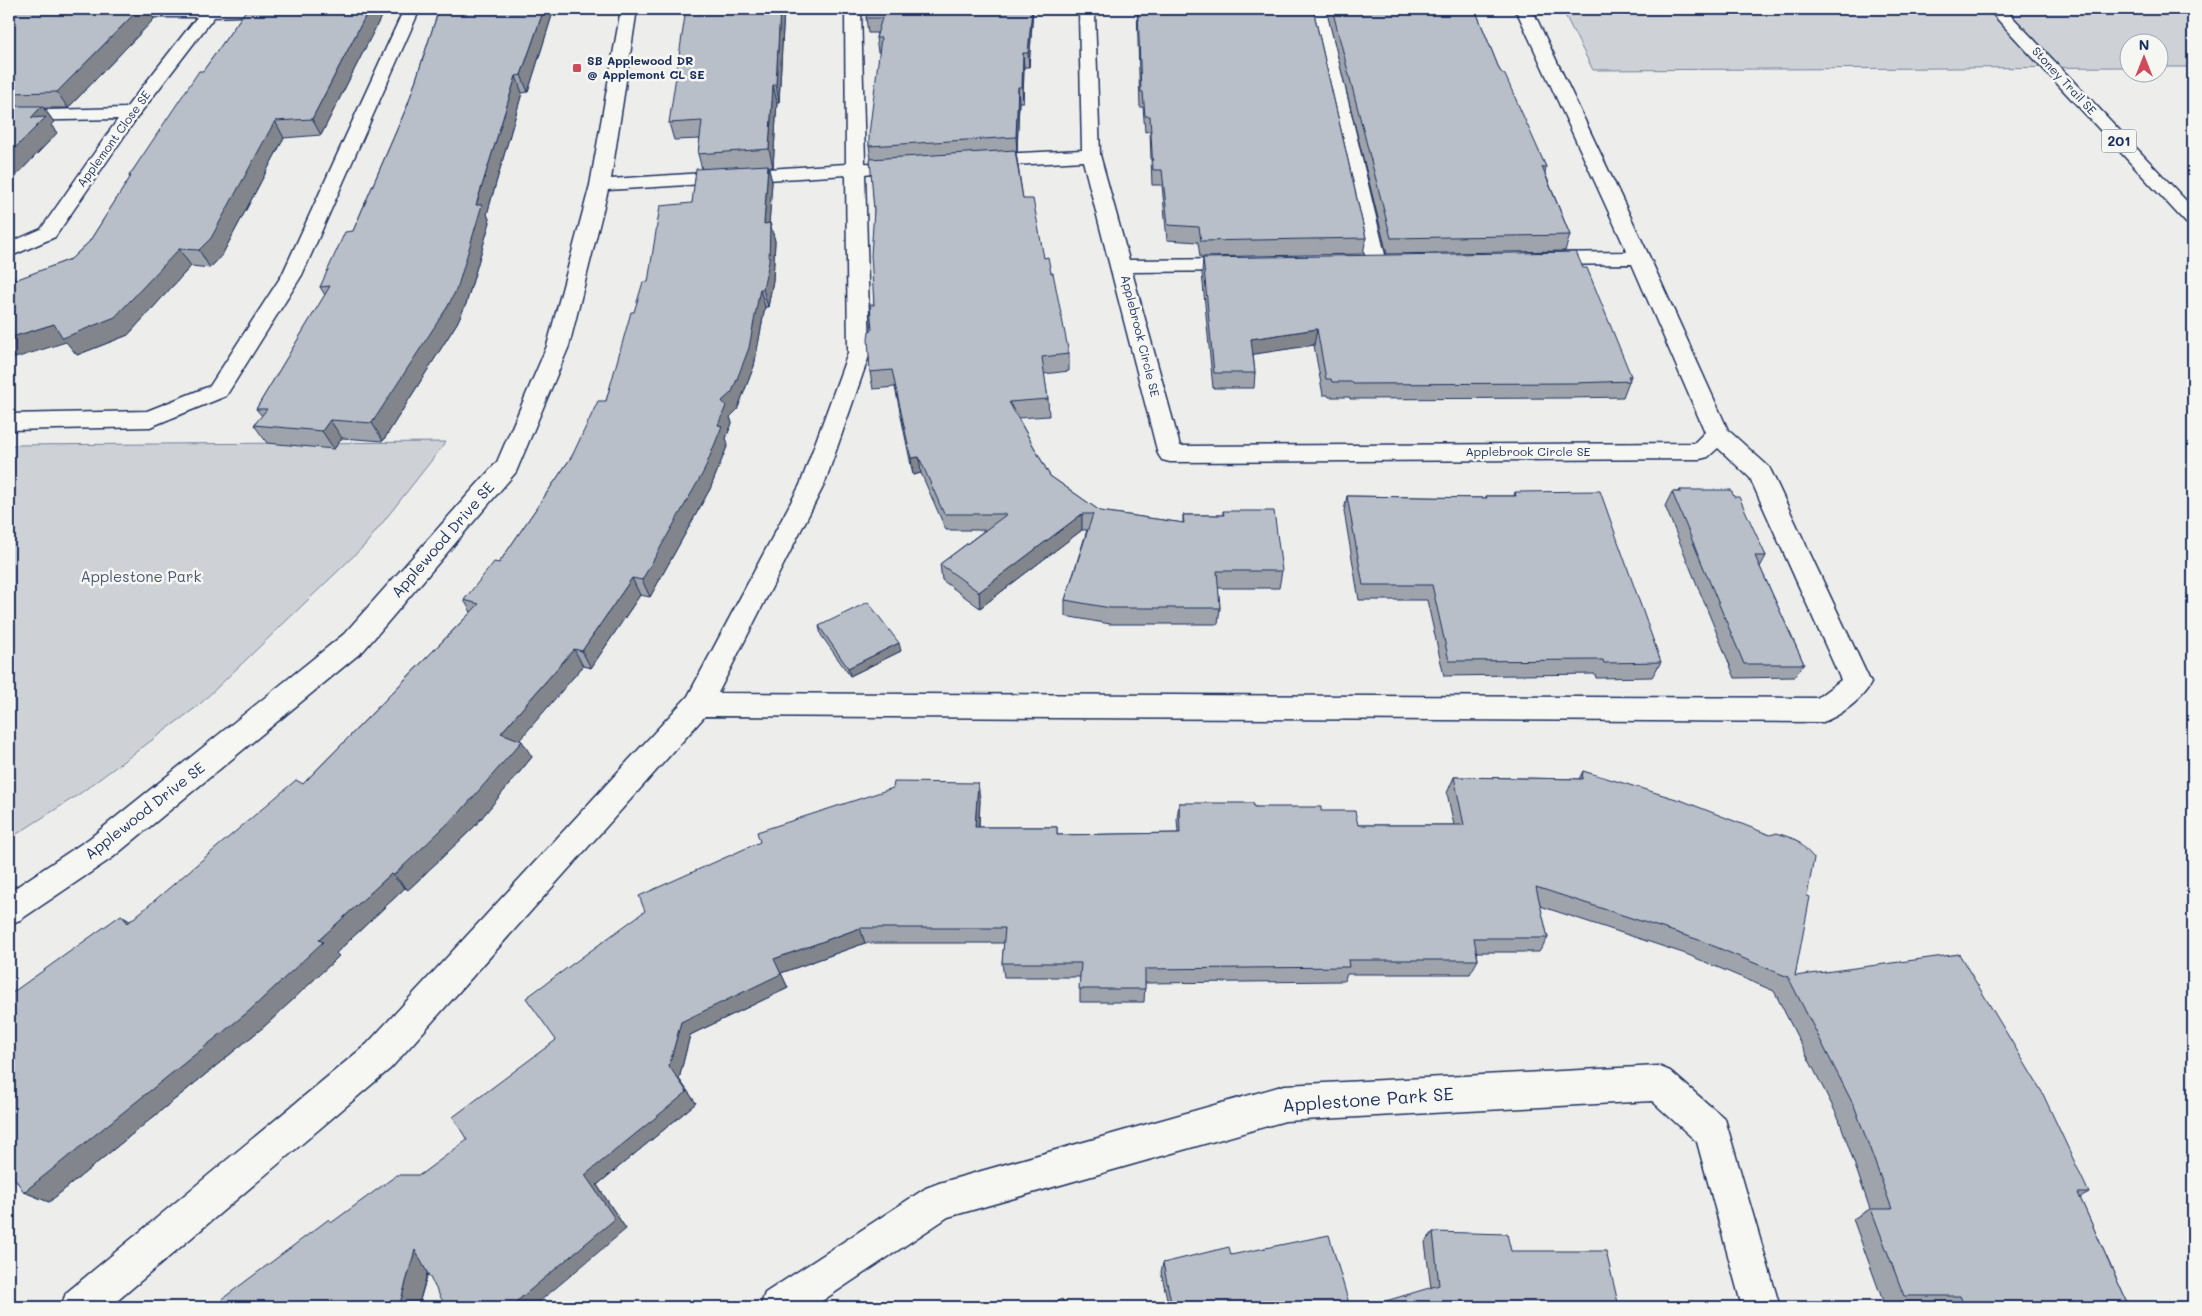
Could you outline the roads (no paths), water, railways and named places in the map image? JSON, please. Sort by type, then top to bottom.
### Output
[{"type":"main road","points":[[95,12],[209,12],[285,9]]},
{"type":"main road","points":[[9,422],[150,419],[218,390],[292,276],[412,9]]},
{"type":"main road","name":"Applewood Drive SE","points":[[9,910],[101,848],[354,642],[507,466],[558,346],[600,185],[629,9]]},
{"type":"main road","points":[[80,1307],[379,1056],[698,704],[812,485],[859,353],[853,9]]},
{"type":"main road","name":"Applebrook Circle SE","points":[[1095,9],[1087,13],[1091,155],[1122,266],[1170,454],[1700,451],[1718,434]]},
{"type":"main road","points":[[1318,9],[1377,262]]},
{"type":"main road","name":"Stoney Trail SE","points":[[1996,9],[2193,219]]},
{"type":"main road","points":[[698,704],[1824,710],[1857,684],[1760,473],[1718,434],[1640,258],[1523,10]]},
{"type":"main road","name":"Applemont Close SE","points":[[9,251],[48,233],[132,114],[209,12]]},
{"type":"main road","points":[[9,116],[132,114]]},
{"type":"main road","points":[[964,162],[1091,155]]},
{"type":"main road","points":[[600,185],[895,166]]},
{"type":"main road","points":[[1523,260],[1640,258]]},
{"type":"main road","points":[[1122,266],[1259,264]]},
{"type":"main road","name":"Applestone Park SE","points":[[779,1307],[939,1201],[1286,1103],[1658,1083],[1712,1132],[1761,1307]]},
{"type":"place","name":"SB Applewood DR @ Applemont CL SE","points":[[577,68]]},
{"type":"park label","name":"Applestone Park","points":[[141,577]]}]
